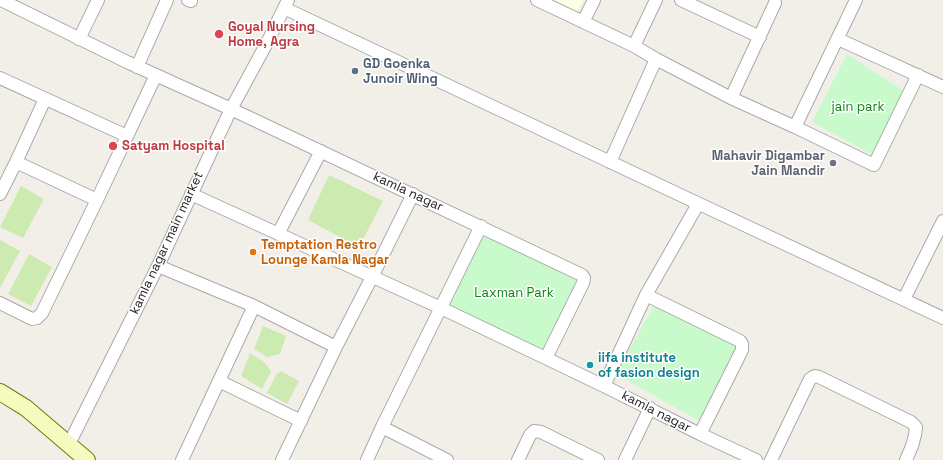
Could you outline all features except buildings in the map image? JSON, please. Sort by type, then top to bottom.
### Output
[{"type":"street","points":[[79,39],[98,0]]},
{"type":"street","points":[[137,67],[166,0]]},
{"type":"street","points":[[536,0],[634,46],[731,98],[874,165],[918,75]]},
{"type":"street","points":[[583,22],[594,0]]},
{"type":"street","points":[[634,46],[656,0]]},
{"type":"street","points":[[681,0],[760,37]]},
{"type":"street","points":[[795,127],[856,0]]},
{"type":"street","name":"kamla nagar","points":[[3,3],[581,274],[584,276],[584,283],[546,358]]},
{"type":"street","points":[[731,98],[775,3]]},
{"type":"street","points":[[286,4],[610,162],[943,318]]},
{"type":"street","name":"kamla nagar main market","points":[[69,444],[158,266],[231,109],[268,42],[286,4]]},
{"type":"street","points":[[838,39],[943,87]]},
{"type":"street","points":[[610,162],[656,59]]},
{"type":"street","points":[[0,303],[32,318],[37,318],[40,315],[97,200],[156,75]]},
{"type":"street","points":[[0,78],[127,136]]},
{"type":"street","points":[[0,194],[45,99]]},
{"type":"street","points":[[278,234],[320,151]]},
{"type":"street","points":[[16,162],[97,200]]},
{"type":"street","name":"kamla nagar","points":[[191,194],[372,278],[441,308],[756,460]]},
{"type":"street","points":[[282,460],[336,347],[413,194]]},
{"type":"street","points":[[604,386],[646,295],[698,204]]},
{"type":"street","points":[[904,299],[943,221]]},
{"type":"street","points":[[367,460],[481,226]]},
{"type":"street","points":[[158,266],[254,306],[336,347]]},
{"type":"street","points":[[646,295],[740,341],[742,344],[742,350],[700,434]]},
{"type":"street","points":[[182,460],[254,306]]},
{"type":"street","points":[[771,460],[810,379],[813,376],[826,380],[912,422],[916,427],[916,435],[906,460]]},
{"type":"street","points":[[219,381],[301,421]]},
{"type":"street","points":[[0,392],[26,408],[87,460]]},
{"type":"street","points":[[625,460],[650,408]]},
{"type":"street","points":[[382,427],[443,459]]},
{"type":"street","points":[[518,460],[530,434],[534,431],[541,432],[598,460]]},
{"type":"shaded area","points":[[552,0],[583,0],[577,12]]},
{"type":"green space","name":"jain park","points":[[847,54],[904,91],[873,155],[812,122]]},
{"type":"green space","points":[[329,175],[383,201],[359,247],[308,220]]},
{"type":"green space","points":[[21,186],[44,199],[23,238],[0,227]]},
{"type":"green space","name":"Laxman Park","points":[[481,226],[582,275],[546,358],[441,308]]},
{"type":"green space","points":[[0,240],[20,251],[0,288]]},
{"type":"green space","points":[[29,254],[52,267],[31,306],[8,294]]},
{"type":"green space","points":[[656,302],[740,347],[701,422],[616,374]]},
{"type":"green space","points":[[263,326],[286,336],[280,354],[267,357],[254,349]]},
{"type":"green space","points":[[250,353],[264,362],[271,371],[262,389],[241,376]]},
{"type":"green space","points":[[281,371],[299,381],[287,404],[267,393],[276,375]]},
{"type":"place","name":"Goyal Nursing Home, Agra","points":[[219,34]]},
{"type":"place","name":"GD Goenka Junoir Wing","points":[[355,71]]},
{"type":"place","name":"Satyam Hospital","points":[[113,146]]},
{"type":"place","name":"Mahavir Digambar Jain Mandir","points":[[833,163]]},
{"type":"place","name":"Temptation Restro Lounge Kamla Nagar","points":[[253,252]]},
{"type":"place","name":"iifa institute of fasion design","points":[[590,365]]}]
